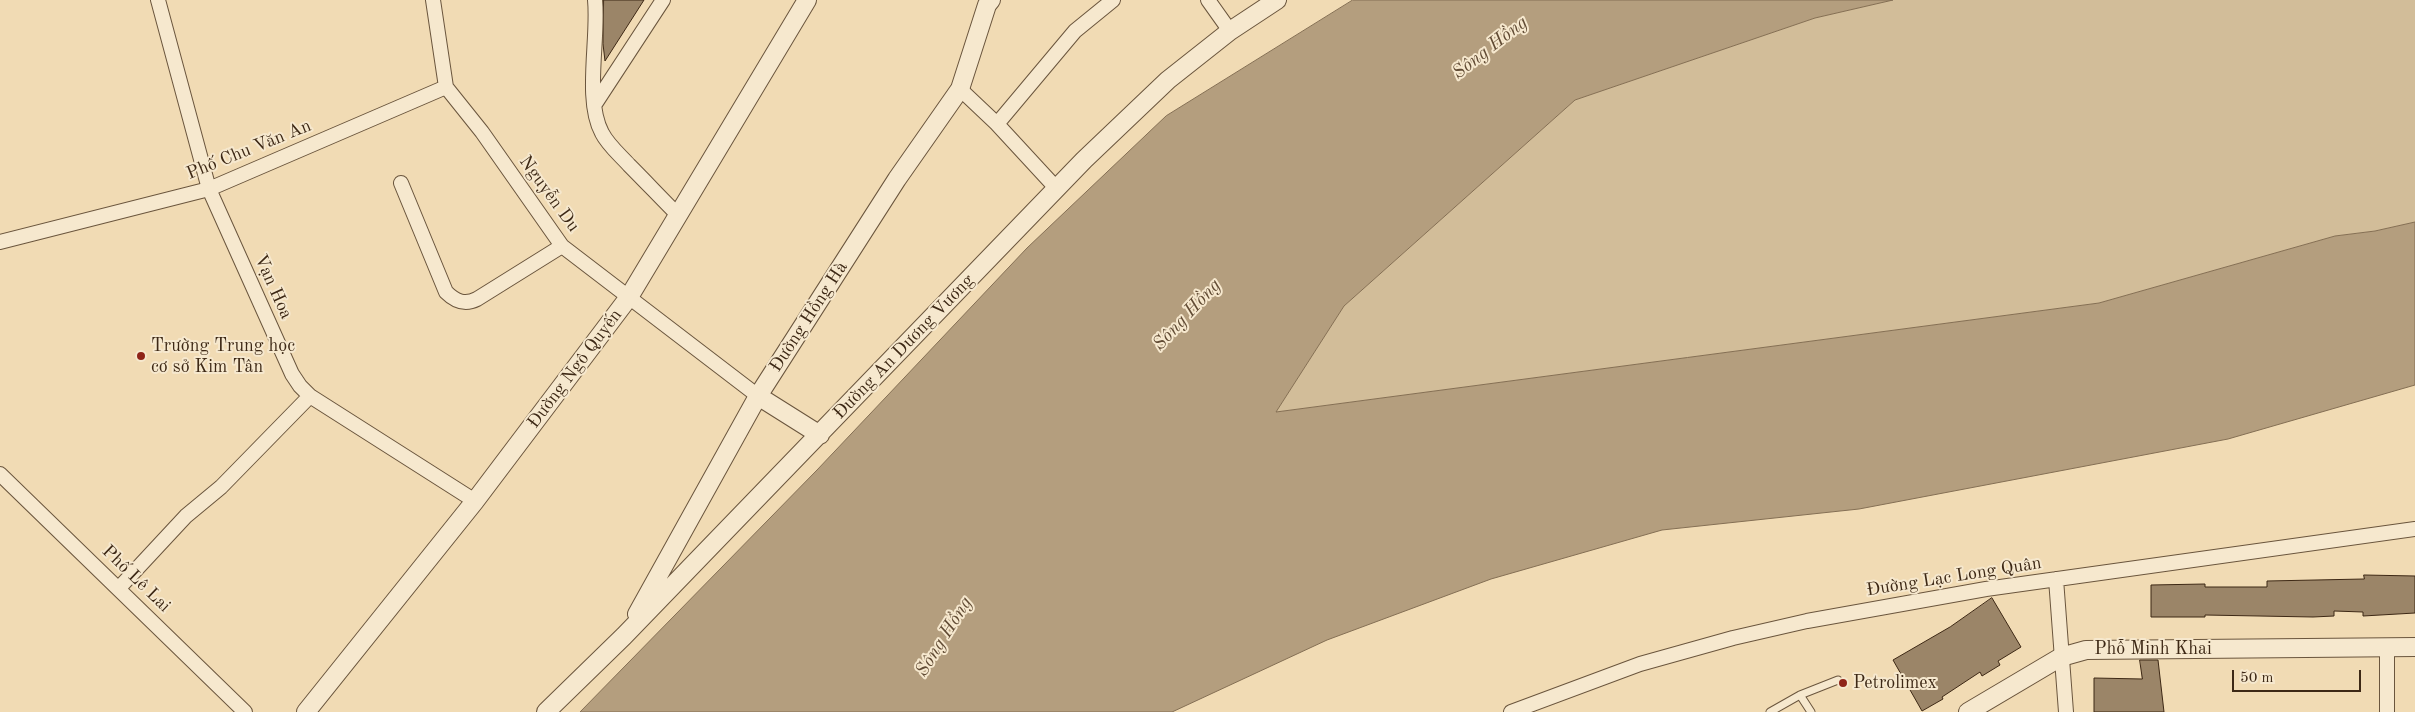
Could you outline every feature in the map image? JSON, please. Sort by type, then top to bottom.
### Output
[{"type":"street","name":"Vạn Hoa","points":[[158,0],[209,189],[292,374],[310,396],[475,501]]},
{"type":"street","points":[[433,0],[446,87]]},
{"type":"street","points":[[595,0],[595,104],[602,133],[613,148],[677,214]]},
{"type":"street","points":[[595,104],[663,0]]},
{"type":"street","name":"Đường Ngô Quyến","points":[[306,712],[475,501],[629,297],[807,0]]},
{"type":"street","points":[[997,124],[1075,31],[1113,0]]},
{"type":"street","points":[[1208,0],[1230,31]]},
{"type":"street","name":"Đường An Dương Vương","points":[[546,712],[624,636],[820,435],[1084,160],[1168,80],[1230,31],[1277,0]]},
{"type":"street","name":"Đường Hồng Hà","points":[[624,636],[758,396],[897,179],[960,90],[990,2]]},
{"type":"street","name":"Phố Chu Văn An","points":[[0,242],[209,189],[446,87]]},
{"type":"street","name":"Nguyễn Du","points":[[446,87],[482,132],[562,246],[758,396]]},
{"type":"street","points":[[960,90],[997,124],[1057,189]]},
{"type":"street","points":[[401,183],[446,292],[456,300],[470,302],[477,299],[562,246]]},
{"type":"street","points":[[119,588],[186,516],[221,486],[310,396]]},
{"type":"street","points":[[758,396],[820,435]]},
{"type":"street","name":"Phố Lê Lai","points":[[0,474],[245,712]]},
{"type":"street","name":"Đường Lạc Long Quân","points":[[1511,712],[1640,664],[1733,638],[1807,621],[2056,579],[2415,529]]},
{"type":"street","points":[[2056,579],[2066,712]]},
{"type":"street","name":"Phỗ Minh Khai","points":[[1968,712],[2062,657],[2086,650],[2415,647]]},
{"type":"street","points":[[2387,648],[2387,712]]},
{"type":"lane","points":[[1770,712],[1800,695],[1838,680]]},
{"type":"lane","points":[[1800,695],[1811,712]]},
{"type":"shaded area","points":[[1893,0],[2415,0],[2415,222],[2375,231],[2335,236],[2099,303],[1276,412],[1344,306],[1575,100],[1815,18]]},
{"type":"water","name":"Sông Hồng","points":[[1353,0],[1893,0],[1815,18],[1575,100],[1344,306],[1276,412],[2099,303],[2335,236],[2375,231],[2415,222],[2415,385],[2228,439],[1859,509],[1662,530],[1491,579],[1327,640],[1172,712],[580,712],[817,470],[1027,248],[1166,116]]},
{"type":"building","points":[[604,0],[644,0],[605,61],[603,44]]},
{"type":"building","points":[[2364,575],[2415,576],[2415,613],[2363,616],[2363,612],[2334,611],[2334,616],[2313,617],[2205,615],[2205,617],[2151,617],[2151,585],[2205,584],[2205,587],[2267,587],[2267,581],[2364,579]]},
{"type":"building","points":[[1992,598],[2021,647],[1998,661],[2000,665],[1982,676],[1980,672],[1942,697],[1943,699],[1922,711],[1893,660],[1950,627]]},
{"type":"building","points":[[2140,660],[2158,660],[2164,712],[2094,712],[2094,678],[2142,679]]},
{"type":"place","name":"Trường Trung học cơ sở Kim Tân","points":[[141,356]]},
{"type":"place","name":"Petrolimex","points":[[1843,683]]}]
